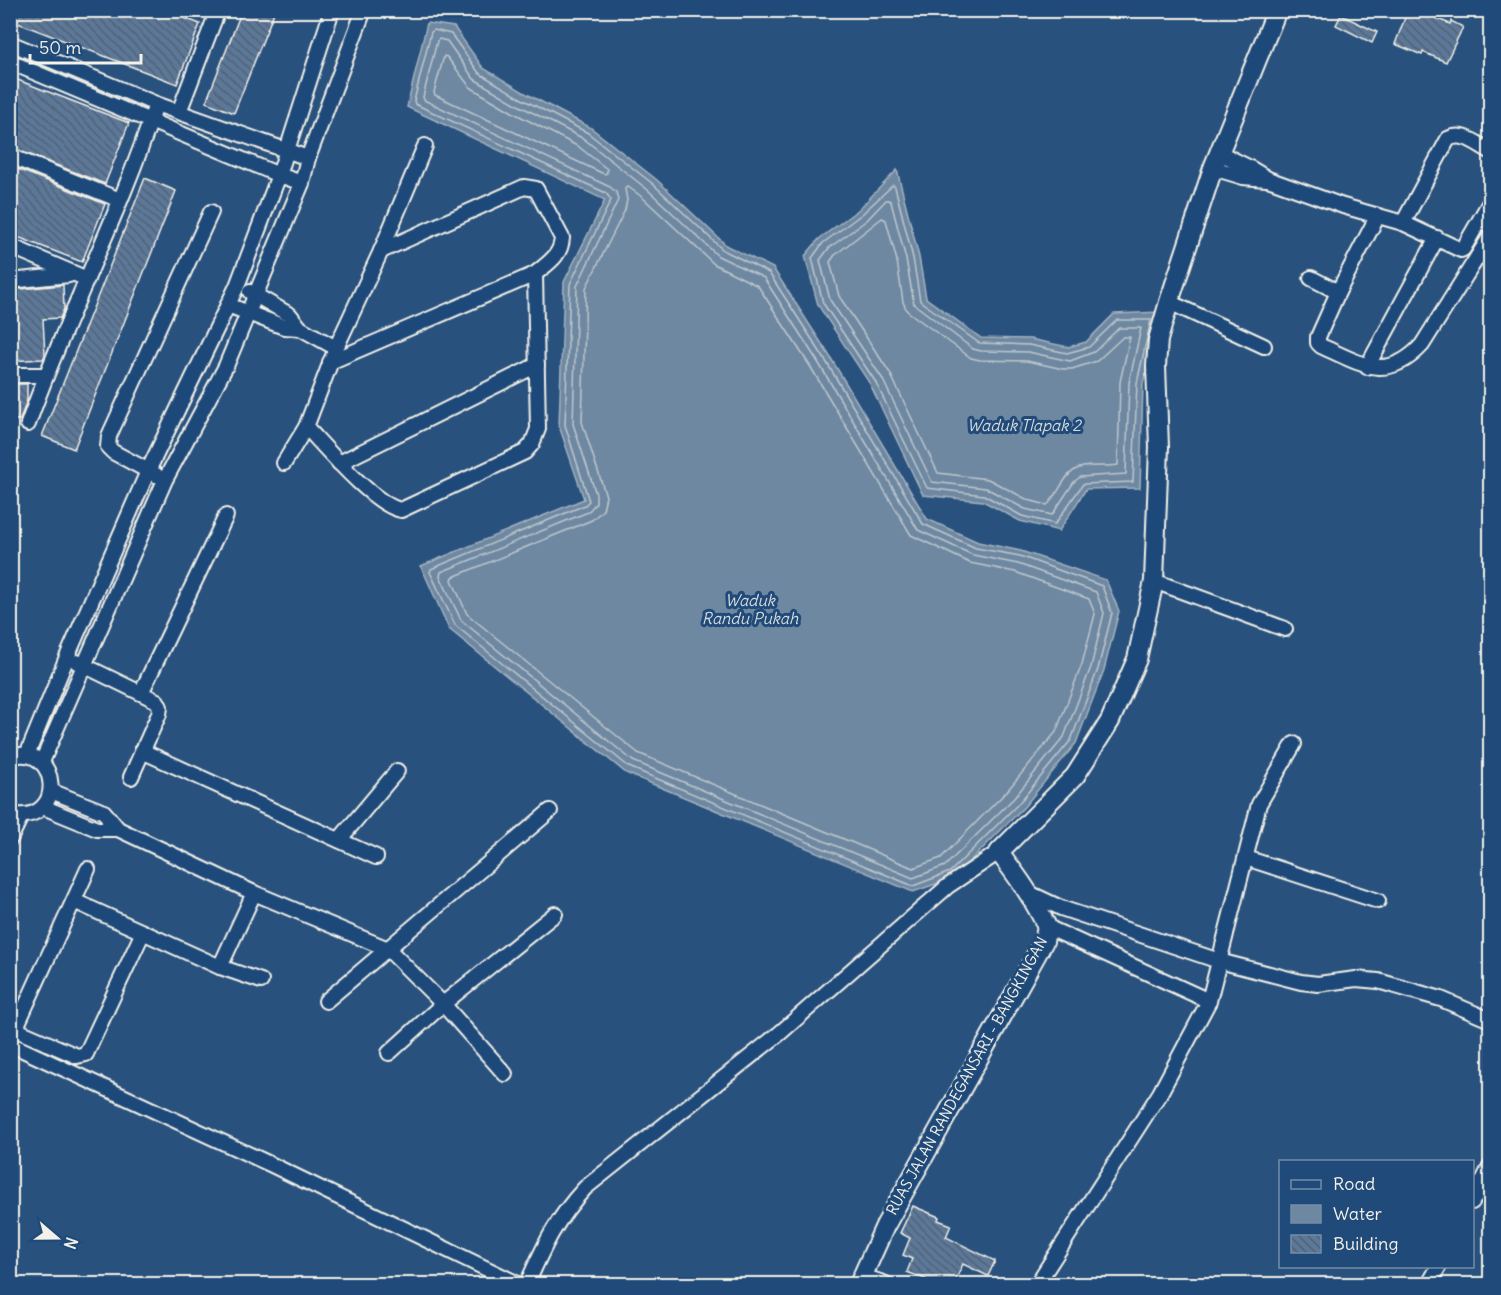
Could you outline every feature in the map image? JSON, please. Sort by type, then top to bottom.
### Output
[{"type":"main road","points":[[999,852],[1075,777],[1110,721],[1137,659],[1154,581],[1159,447],[1156,366],[1158,340],[1168,302],[1216,161],[1277,10]]},
{"type":"main road","name":"RUAS JALAN RANDEGANSARI - BANGKINGAN","points":[[861,1280],[891,1216],[1044,941],[1047,927],[1029,893],[999,852]]},
{"type":"street","points":[[179,112],[218,10]]},
{"type":"street","points":[[27,755],[148,471],[237,286],[279,175],[332,10]]},
{"type":"street","points":[[42,762],[165,480],[226,366],[302,183],[308,158],[364,10]]},
{"type":"street","points":[[10,43],[156,104],[308,158]]},
{"type":"street","points":[[10,62],[302,183]]},
{"type":"street","points":[[28,424],[45,375],[120,200],[156,104]]},
{"type":"street","points":[[1403,223],[1448,139],[1453,136],[1468,138],[1491,151]]},
{"type":"street","points":[[284,463],[306,427],[330,362],[381,251],[425,146]]},
{"type":"street","points":[[10,156],[120,200]]},
{"type":"street","points":[[1216,161],[1243,177],[1268,179],[1377,217],[1403,223],[1478,256]]},
{"type":"street","points":[[330,362],[535,274],[556,257],[562,246],[562,238],[536,189],[524,187],[381,251]]},
{"type":"street","points":[[1463,249],[1491,202]]},
{"type":"street","points":[[165,480],[108,447],[109,436],[211,212]]},
{"type":"street","points":[[1377,217],[1338,292],[1318,337],[1318,343],[1367,367],[1397,365],[1422,345],[1491,237]]},
{"type":"street","points":[[1367,367],[1437,238]]},
{"type":"street","points":[[10,246],[87,279]]},
{"type":"street","points":[[10,281],[72,274]]},
{"type":"street","points":[[306,427],[339,463],[385,505],[401,510],[525,452],[532,444],[538,429],[535,274]]},
{"type":"street","points":[[1311,278],[1338,292]]},
{"type":"street","points":[[237,286],[290,315],[300,328],[336,348]]},
{"type":"street","points":[[1168,302],[1264,346]]},
{"type":"street","points":[[228,305],[284,327],[300,328]]},
{"type":"street","points":[[339,463],[537,365]]},
{"type":"street","points":[[10,375],[45,375]]},
{"type":"street","points":[[141,693],[226,516]]},
{"type":"street","points":[[1154,581],[1285,628]]},
{"type":"street","points":[[67,657],[157,701],[160,707],[159,714],[131,777]]},
{"type":"street","points":[[1037,1284],[1160,1093],[1209,1001],[1259,804],[1294,744]]},
{"type":"street","points":[[142,751],[376,857]]},
{"type":"street","points":[[10,757],[27,755],[42,762],[51,776],[51,791],[43,807],[35,813],[16,815],[10,839]]},
{"type":"street","points":[[339,840],[397,771]]},
{"type":"street","points":[[51,791],[104,812],[118,829]]},
{"type":"street","points":[[43,807],[97,829],[118,829],[254,892],[388,949],[443,1004],[506,1074]]},
{"type":"street","points":[[326,1001],[550,811]]},
{"type":"street","points":[[527,1284],[552,1230],[585,1188],[780,1034],[948,886],[999,852]]},
{"type":"street","points":[[1246,858],[1378,901]]},
{"type":"street","points":[[88,869],[18,1023],[19,1031],[77,1056],[86,1054],[143,932]]},
{"type":"street","points":[[220,967],[254,892]]},
{"type":"street","points":[[1029,893],[1061,908],[1219,961],[1301,982],[1318,984],[1356,979],[1378,981],[1441,999],[1491,1020]]},
{"type":"street","points":[[74,901],[220,967],[261,981]]},
{"type":"street","points":[[389,1053],[443,1004],[555,914]]},
{"type":"street","points":[[1047,927],[1209,1001]]},
{"type":"street","points":[[10,1044],[272,1165],[518,1284]]},
{"type":"street","points":[[1474,1200],[1491,1167]]},
{"type":"street","points":[[1430,1284],[1438,1268]]},
{"type":"street","points":[[861,1280],[886,1284]]},
{"type":"water","name":"Waduk Randu Pukah","points":[[427,23],[454,27],[483,68],[591,128],[657,180],[727,246],[773,268],[829,355],[927,519],[978,542],[1021,551],[1106,580],[1119,611],[1104,670],[1076,743],[1024,807],[953,878],[913,892],[626,773],[449,629],[421,566],[584,499],[559,426],[564,282],[605,200],[407,107]]},
{"type":"water","name":"Waduk Tlapak 2","points":[[897,170],[919,257],[926,298],[981,338],[1030,339],[1068,347],[1086,342],[1114,314],[1160,312],[1143,384],[1140,488],[1086,489],[1059,531],[1020,521],[983,501],[923,495],[870,384],[818,305],[805,256],[819,239],[859,209]]},
{"type":"building","points":[[10,10],[164,10],[200,24],[177,84],[10,20]]},
{"type":"building","points":[[242,10],[275,10],[234,113],[206,102]]},
{"type":"building","points":[[1408,10],[1416,10],[1463,27],[1446,62],[1395,44]]},
{"type":"building","points":[[1341,15],[1377,32],[1372,43],[1336,25]]},
{"type":"building","points":[[10,77],[129,123],[105,184],[10,147]]},
{"type":"building","points":[[10,166],[105,204],[82,262],[10,234]]},
{"type":"building","points":[[145,178],[176,191],[74,449],[42,436]]},
{"type":"building","points":[[63,285],[64,309],[60,318],[43,319],[45,355],[43,359],[10,361],[10,290]]},
{"type":"building","points":[[10,384],[27,384],[27,400],[20,420],[10,420]]},
{"type":"building","points":[[913,1206],[951,1225],[946,1237],[995,1261],[988,1276],[963,1264],[954,1284],[938,1284],[907,1272],[912,1259],[903,1255],[910,1238],[900,1233]]}]
